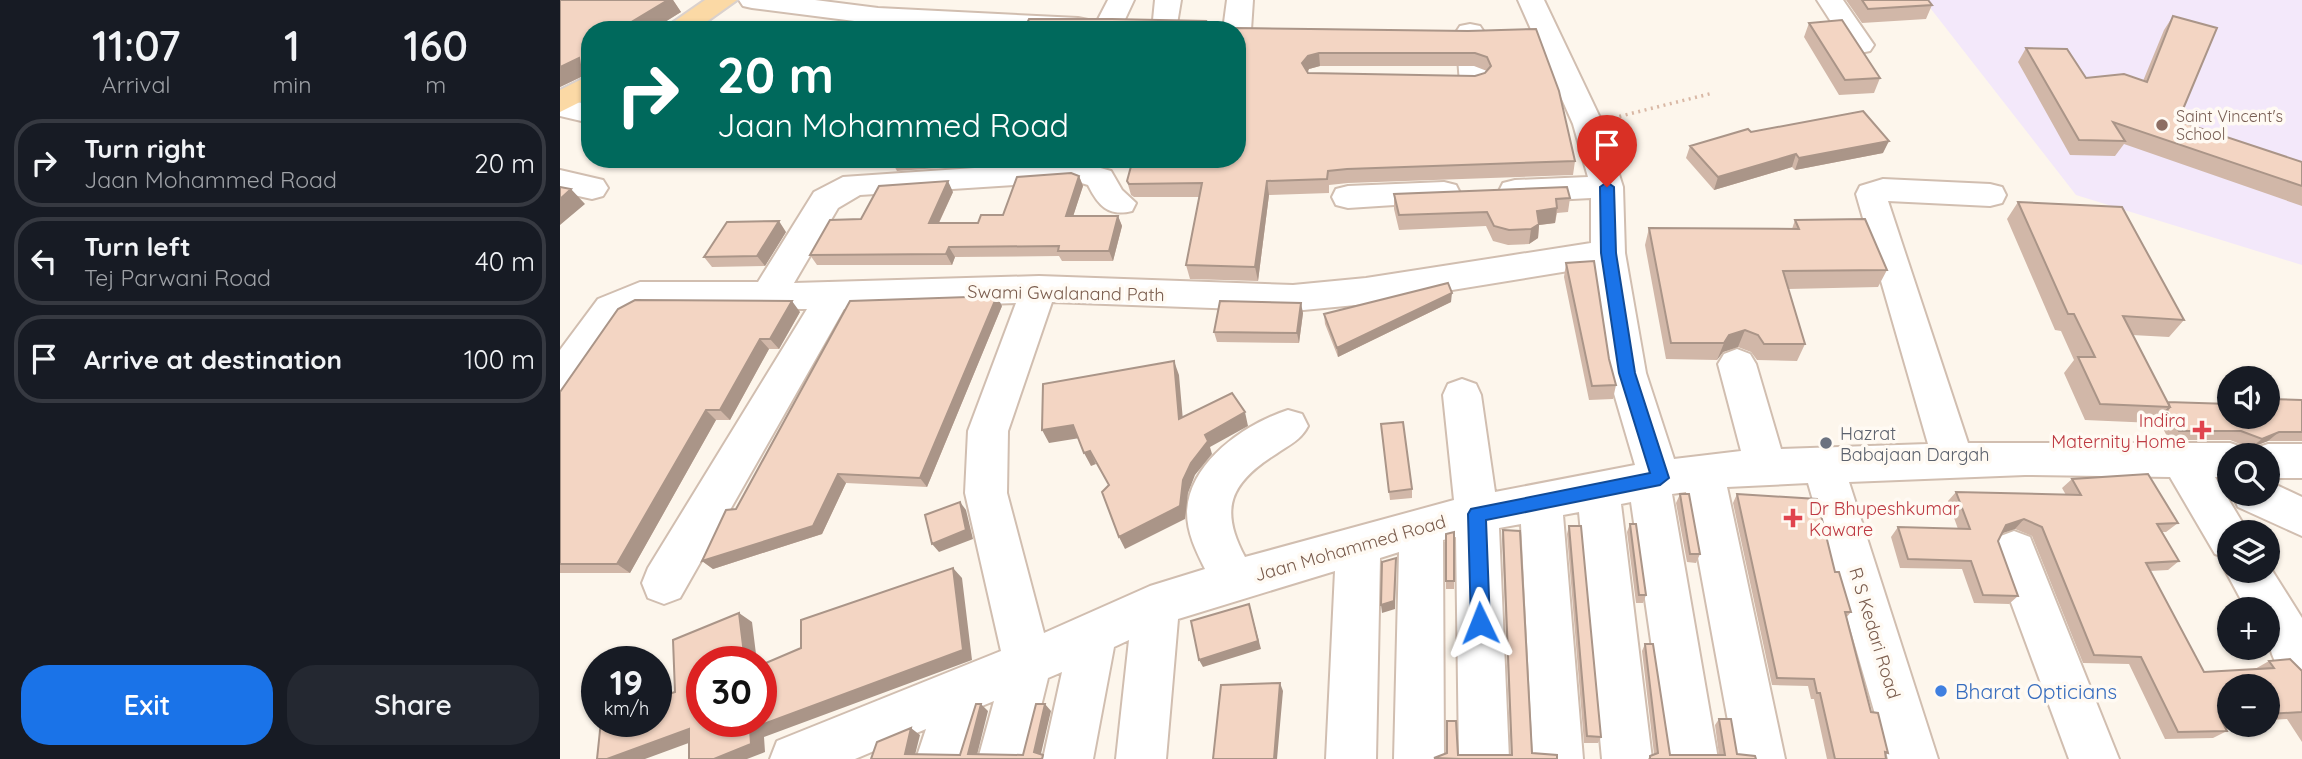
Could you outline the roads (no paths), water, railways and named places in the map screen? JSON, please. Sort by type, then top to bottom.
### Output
[{"type":"main road","points":[[690,21],[724,0]]},
{"type":"main road","points":[[560,105],[581,90]]},
{"type":"street","points":[[752,0],[860,21]]},
{"type":"street","points":[[1050,21],[1063,0]]},
{"type":"street","points":[[1120,21],[1121,0]]},
{"type":"street","points":[[1168,0],[1173,21]]},
{"type":"street","points":[[1240,0],[1244,21]]},
{"type":"street","points":[[1477,109],[1461,78],[1495,32],[1531,0]]},
{"type":"street","points":[[1830,0],[1860,45]]},
{"type":"street","points":[[886,21],[969,11],[1025,21]]},
{"type":"street","points":[[1495,32],[1588,124],[1607,187],[1608,253],[1627,373],[1671,477],[1760,759]]},
{"type":"street","points":[[560,105],[581,111]]},
{"type":"street","points":[[768,296],[827,200],[853,185],[1076,171],[1100,178],[1110,197],[1120,203]]},
{"type":"street","points":[[560,181],[592,188]]},
{"type":"street","points":[[1348,197],[1607,187]]},
{"type":"street","points":[[1954,461],[1872,194],[1883,190],[1990,195]]},
{"type":"street","name":"Swami Gwalanand Path","points":[[560,379],[611,309],[625,299],[640,295],[833,296],[1039,289],[1293,298],[1366,291],[1608,253]]},
{"type":"street","points":[[1003,759],[1028,663],[988,504],[988,431],[1039,289]]},
{"type":"street","points":[[664,583],[833,296]]},
{"type":"street","points":[[1737,364],[1766,467]]},
{"type":"street","points":[[1462,396],[1477,514],[1484,759]]},
{"type":"street","points":[[1234,581],[1211,532],[1208,505],[1220,474],[1253,446],[1287,426]]},
{"type":"street","points":[[2182,460],[2217,476]]},
{"type":"street","points":[[2182,460],[2218,520]]},
{"type":"street","name":"Jaan Mohammed Road","points":[[795,759],[885,739],[963,690],[1156,606],[1421,526],[1477,514],[1671,477],[1766,467],[1954,461],[2217,460]]},
{"type":"street","points":[[2280,461],[2302,461]]},
{"type":"street","name":"R S Kedari Road","points":[[1824,467],[1913,759]]},
{"type":"street","points":[[1671,477],[1693,759]]},
{"type":"street","points":[[1598,490],[1627,759]]},
{"type":"street","points":[[1541,502],[1558,759]]},
{"type":"street","points":[[2279,506],[2302,517]]},
{"type":"street","points":[[1419,759],[1421,526]]},
{"type":"street","points":[[1351,759],[1358,545]]},
{"type":"street","points":[[2014,551],[2095,759]]},
{"type":"street","points":[[2256,583],[2297,644]]},
{"type":"street","points":[[1141,759],[1156,606]]},
{"type":"street","points":[[1068,759],[1093,634]]},
{"type":"street","points":[[941,759],[963,690]]},
{"type":"place","name":"Saint Vincent's School","points":[[2162,125]]},
{"type":"place","name":"Indira Maternity Home","points":[[2202,430]]},
{"type":"place","name":"Hazrat Babajaan Dargah","points":[[1826,443]]},
{"type":"place","name":"Dr Bhupeshkumar Kaware","points":[[1793,518]]},
{"type":"place","name":"Bharat Opticians","points":[[1941,691]]}]
